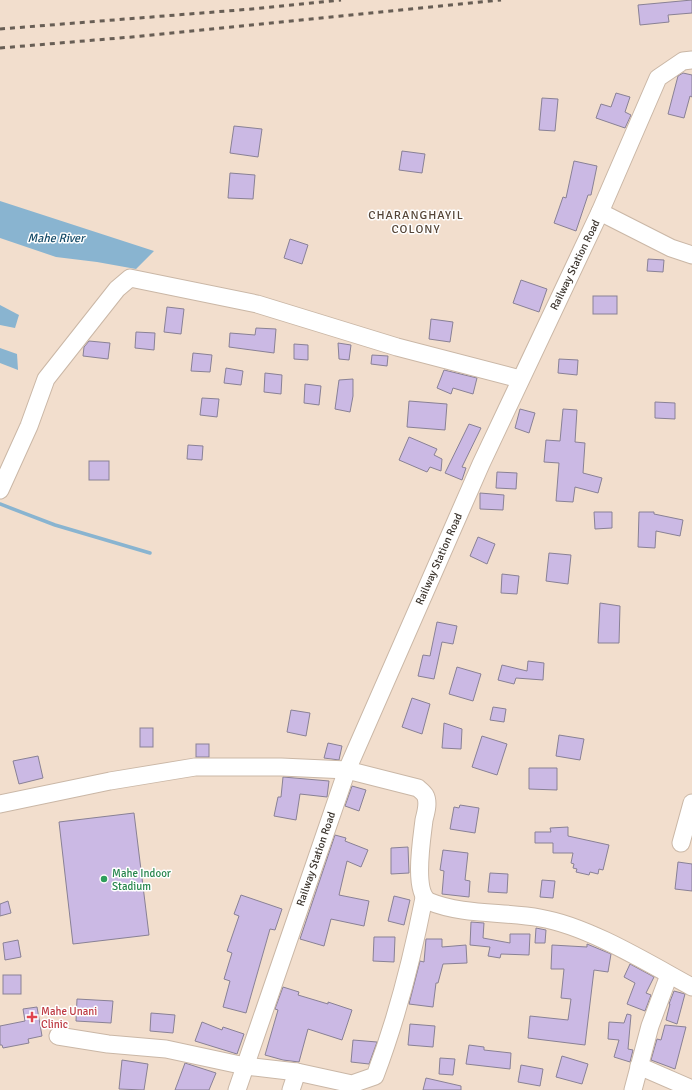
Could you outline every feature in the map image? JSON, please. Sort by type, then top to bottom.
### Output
[{"type":"street","name":"Railway Station Road","points":[[237,1090],[347,770],[520,379],[600,212],[658,78],[683,61],[692,60]]},
{"type":"street","points":[[600,212],[671,248],[692,255]]},
{"type":"street","points":[[0,490],[29,426],[46,379],[117,289],[130,278],[257,304],[397,348],[520,379]]},
{"type":"street","points":[[0,804],[195,767],[281,767],[347,770],[418,788],[425,795],[427,804],[421,846],[420,877],[424,898],[392,1033],[375,1076],[352,1084],[297,1072],[245,1066],[166,1049],[108,1044],[58,1036]]},
{"type":"street","points":[[681,843],[692,803]]},
{"type":"street","points":[[424,898],[437,905],[463,911],[540,918],[571,926],[669,974],[692,987]]},
{"type":"street","points":[[633,1090],[650,1026],[669,974]]},
{"type":"street","points":[[639,1066],[692,1089]]},
{"type":"street","points":[[291,1090],[297,1072]]},
{"type":"water","name":"Mahe River","points":[[0,201],[154,251],[136,269],[56,257],[0,238]]},
{"type":"water","points":[[0,305],[19,315],[15,328],[0,325]]},
{"type":"water","points":[[0,348],[17,354],[18,370],[0,363]]},
{"type":"building","points":[[692,0],[692,13],[668,15],[669,22],[640,25],[638,5]]},
{"type":"building","points":[[683,73],[692,75],[692,97],[690,96],[684,118],[668,114],[678,76]]},
{"type":"building","points":[[616,93],[630,97],[625,112],[631,115],[625,128],[596,118],[601,104],[611,107]]},
{"type":"building","points":[[542,98],[558,99],[555,131],[539,130]]},
{"type":"building","points":[[234,126],[262,129],[258,157],[230,153]]},
{"type":"building","points":[[402,151],[425,154],[422,173],[399,170]]},
{"type":"building","points":[[574,161],[597,166],[591,195],[588,195],[576,231],[554,223],[563,197],[566,198]]},
{"type":"building","points":[[230,173],[255,175],[253,199],[228,198]]},
{"type":"building","points":[[290,239],[308,245],[302,264],[284,258]]},
{"type":"building","points":[[648,259],[664,260],[663,272],[647,271]]},
{"type":"building","points":[[521,280],[547,289],[539,312],[513,303]]},
{"type":"building","points":[[593,296],[617,296],[617,314],[593,314]]},
{"type":"building","points":[[167,307],[184,309],[181,334],[164,332]]},
{"type":"building","points":[[431,319],[453,322],[450,342],[429,339]]},
{"type":"building","points":[[256,328],[276,329],[274,353],[229,347],[230,333],[255,335]]},
{"type":"building","points":[[136,332],[155,333],[154,350],[135,348]]},
{"type":"building","points":[[89,341],[110,343],[108,359],[83,356],[84,347]]},
{"type":"building","points":[[338,343],[351,345],[349,360],[339,359]]},
{"type":"building","points":[[294,344],[308,345],[308,360],[294,359]]},
{"type":"building","points":[[193,353],[212,355],[210,372],[191,371]]},
{"type":"building","points":[[372,355],[388,356],[387,366],[371,364]]},
{"type":"building","points":[[559,359],[578,360],[577,375],[558,373]]},
{"type":"building","points":[[226,368],[243,371],[241,385],[224,383]]},
{"type":"building","points":[[444,370],[477,378],[473,394],[453,388],[451,394],[437,388]]},
{"type":"building","points":[[265,373],[282,375],[281,394],[264,392]]},
{"type":"building","points":[[353,379],[353,396],[350,412],[335,409],[339,380]]},
{"type":"building","points":[[305,384],[321,386],[319,405],[304,403]]},
{"type":"building","points":[[202,398],[219,399],[217,417],[200,415]]},
{"type":"building","points":[[409,401],[447,404],[445,430],[407,427]]},
{"type":"building","points":[[655,402],[675,403],[675,419],[655,418]]},
{"type":"building","points":[[520,409],[535,413],[529,433],[515,428]]},
{"type":"building","points":[[563,409],[577,410],[575,442],[585,443],[583,473],[602,478],[598,493],[575,487],[573,502],[556,501],[559,463],[544,462],[546,440],[560,441]]},
{"type":"building","points":[[469,424],[481,428],[462,467],[466,468],[462,480],[445,473]]},
{"type":"building","points":[[409,437],[437,449],[434,455],[442,459],[441,471],[430,467],[427,472],[399,460]]},
{"type":"building","points":[[188,445],[203,446],[202,460],[187,459]]},
{"type":"building","points":[[89,461],[109,461],[109,480],[89,480]]},
{"type":"building","points":[[497,472],[517,473],[516,489],[496,488]]},
{"type":"building","points":[[480,493],[504,495],[503,510],[480,509]]},
{"type":"building","points":[[594,512],[612,512],[612,528],[595,529]]},
{"type":"building","points":[[639,512],[654,512],[654,514],[683,520],[680,536],[656,531],[655,548],[638,547]]},
{"type":"building","points":[[478,537],[495,544],[487,564],[470,556]]},
{"type":"building","points":[[549,553],[571,555],[568,584],[546,581]]},
{"type":"building","points":[[502,574],[519,576],[517,594],[501,593]]},
{"type":"building","points":[[600,603],[620,606],[619,643],[598,643]]},
{"type":"building","points":[[437,622],[457,626],[453,644],[442,642],[434,679],[418,676],[423,655],[430,656]]},
{"type":"building","points":[[528,661],[544,663],[543,680],[516,678],[514,684],[498,680],[502,665],[527,671]]},
{"type":"building","points":[[457,667],[481,674],[473,701],[449,694]]},
{"type":"building","points":[[412,698],[430,704],[422,734],[402,727]]},
{"type":"building","points":[[493,707],[506,709],[504,722],[490,720]]},
{"type":"building","points":[[291,710],[310,713],[306,736],[287,732]]},
{"type":"building","points":[[444,723],[462,729],[461,749],[442,748]]},
{"type":"building","points":[[140,728],[153,728],[153,747],[140,747]]},
{"type":"building","points":[[559,735],[584,739],[580,760],[556,756]]},
{"type":"building","points":[[482,736],[507,744],[497,775],[472,767]]},
{"type":"building","points":[[328,743],[342,746],[339,760],[324,758]]},
{"type":"building","points":[[196,744],[209,744],[209,757],[196,757]]},
{"type":"building","points":[[38,756],[43,778],[19,784],[13,761]]},
{"type":"building","points":[[529,768],[557,768],[557,790],[529,789]]},
{"type":"building","points":[[283,777],[329,781],[327,797],[300,794],[296,820],[274,816],[278,797],[281,797]]},
{"type":"building","points":[[352,786],[366,790],[359,811],[345,806]]},
{"type":"building","points":[[460,805],[479,808],[475,833],[450,829],[454,807],[459,808]]},
{"type":"building","name":"Mahe Indoor Stadium","points":[[134,813],[149,935],[73,944],[59,822]]},
{"type":"building","points":[[568,827],[568,836],[609,845],[603,870],[599,869],[598,874],[590,872],[589,875],[576,872],[577,869],[573,868],[574,864],[571,863],[573,853],[553,853],[553,843],[535,843],[535,832],[551,832],[550,828]]},
{"type":"building","points":[[335,835],[346,838],[345,841],[368,850],[361,867],[347,861],[339,895],[369,901],[364,926],[331,919],[324,946],[300,939]]},
{"type":"building","points":[[408,847],[409,873],[391,874],[391,848]]},
{"type":"building","points":[[443,850],[468,853],[465,880],[470,881],[469,897],[442,894],[444,871],[440,870]]},
{"type":"building","points":[[678,862],[692,864],[692,891],[675,889]]},
{"type":"building","points":[[490,873],[508,874],[507,893],[488,892]]},
{"type":"building","points":[[542,880],[555,881],[553,898],[540,897]]},
{"type":"building","points":[[241,895],[282,909],[275,930],[270,929],[246,1013],[223,1007],[230,981],[224,979],[232,953],[227,951],[239,916],[234,914]]},
{"type":"building","points":[[394,896],[410,900],[404,925],[388,921]]},
{"type":"building","points":[[8,901],[11,913],[0,916],[0,904]]},
{"type":"building","points":[[471,922],[484,923],[483,938],[510,943],[510,934],[530,934],[529,955],[501,954],[500,958],[488,956],[490,947],[470,945]]},
{"type":"building","points":[[536,928],[546,930],[545,943],[535,943]]},
{"type":"building","points":[[374,937],[395,937],[394,962],[373,961]]},
{"type":"building","points":[[426,939],[442,939],[442,947],[466,945],[467,963],[443,964],[438,983],[436,983],[433,1007],[409,1004],[420,961],[424,962]]},
{"type":"building","points":[[18,940],[21,957],[5,960],[3,943]]},
{"type":"building","points":[[587,944],[611,954],[608,972],[594,970],[585,1045],[528,1038],[530,1016],[568,1020],[571,999],[561,998],[564,969],[551,969],[552,945],[587,947]]},
{"type":"building","points":[[630,964],[654,977],[646,993],[651,995],[645,1011],[627,1004],[635,983],[624,977]]},
{"type":"building","points":[[3,975],[21,975],[21,994],[3,994]]},
{"type":"building","points":[[283,987],[299,992],[298,995],[328,1004],[328,1002],[352,1010],[342,1040],[308,1029],[299,1062],[283,1060],[265,1055],[278,1010],[275,1009]]},
{"type":"building","points":[[674,991],[685,994],[677,1024],[666,1020],[669,1004]]},
{"type":"building","points":[[77,999],[113,1001],[111,1023],[76,1021]]},
{"type":"building","points":[[37,1007],[42,1036],[28,1039],[29,1043],[3,1048],[2,1045],[0,1045],[0,1026],[25,1021],[23,1009]]},
{"type":"building","points":[[151,1013],[175,1015],[173,1033],[150,1031]]},
{"type":"building","points":[[627,1014],[631,1015],[628,1049],[633,1050],[630,1062],[614,1057],[619,1040],[608,1039],[609,1022],[624,1023]]},
{"type":"building","points":[[202,1022],[222,1030],[223,1027],[244,1034],[237,1054],[195,1041]]},
{"type":"building","points":[[410,1024],[435,1026],[433,1047],[408,1045]]},
{"type":"building","points":[[665,1025],[686,1027],[675,1069],[651,1060],[657,1039],[661,1040]]},
{"type":"building","points":[[353,1040],[377,1042],[369,1064],[351,1062]]},
{"type":"building","points":[[469,1045],[484,1047],[484,1050],[511,1053],[510,1069],[466,1064]]},
{"type":"building","points":[[562,1056],[588,1064],[582,1084],[556,1077]]},
{"type":"building","points":[[440,1058],[455,1059],[453,1075],[439,1074]]},
{"type":"building","points":[[122,1060],[148,1064],[144,1090],[119,1089]]},
{"type":"building","points":[[185,1063],[216,1073],[209,1090],[175,1090]]},
{"type":"building","points":[[521,1065],[543,1069],[540,1086],[518,1082]]},
{"type":"building","points":[[426,1078],[461,1086],[461,1090],[423,1090]]},
{"type":"waterway","points":[[0,504],[55,525],[150,553]]},
{"type":"railway","points":[[0,29],[252,9],[341,0]]},
{"type":"railway","points":[[0,48],[132,37],[501,0]]},
{"type":"place","name":"Mahe Indoor Stadium","points":[[104,879]]},
{"type":"place","name":"Mahe Unani Clinic","points":[[32,1017]]},
{"type":"district","name":"CHARANGHAYIL COLONY","points":[[416,222]]}]
